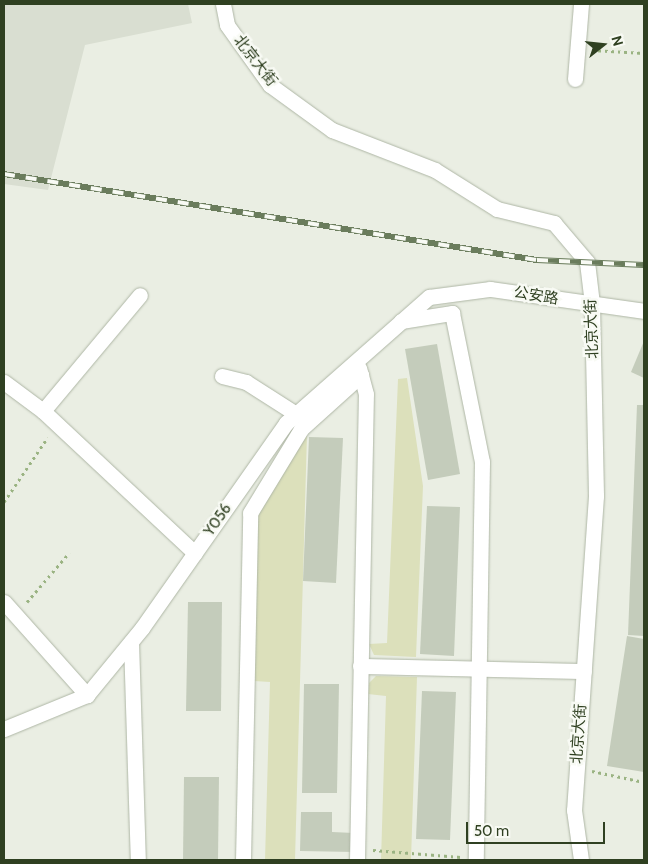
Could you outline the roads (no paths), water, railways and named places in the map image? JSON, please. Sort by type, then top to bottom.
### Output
[{"type":"street","name":"北京大街","points":[[222,4],[227,25],[270,85],[332,130],[435,170],[497,209],[554,224],[587,262],[592,304],[596,496],[574,810],[581,860]]},
{"type":"street","points":[[575,79],[581,4]]},
{"type":"street","name":"公安路","points":[[428,296],[490,289],[644,311]]},
{"type":"street","points":[[42,411],[140,296]]},
{"type":"street","name":"Y056","points":[[4,729],[87,695],[131,642],[286,423],[428,296]]},
{"type":"street","points":[[401,321],[452,313],[482,462],[476,859]]},
{"type":"street","points":[[357,360],[366,394],[357,854]]},
{"type":"street","points":[[243,860],[250,513],[301,429],[361,375]]},
{"type":"street","points":[[222,376],[246,382],[296,414]]},
{"type":"street","points":[[4,382],[57,424],[194,553]]},
{"type":"street","points":[[4,602],[87,695]]},
{"type":"street","points":[[131,642],[138,860]]},
{"type":"street","points":[[360,666],[584,671]]},
{"type":"railway","points":[[4,174],[537,260],[644,265]]}]
